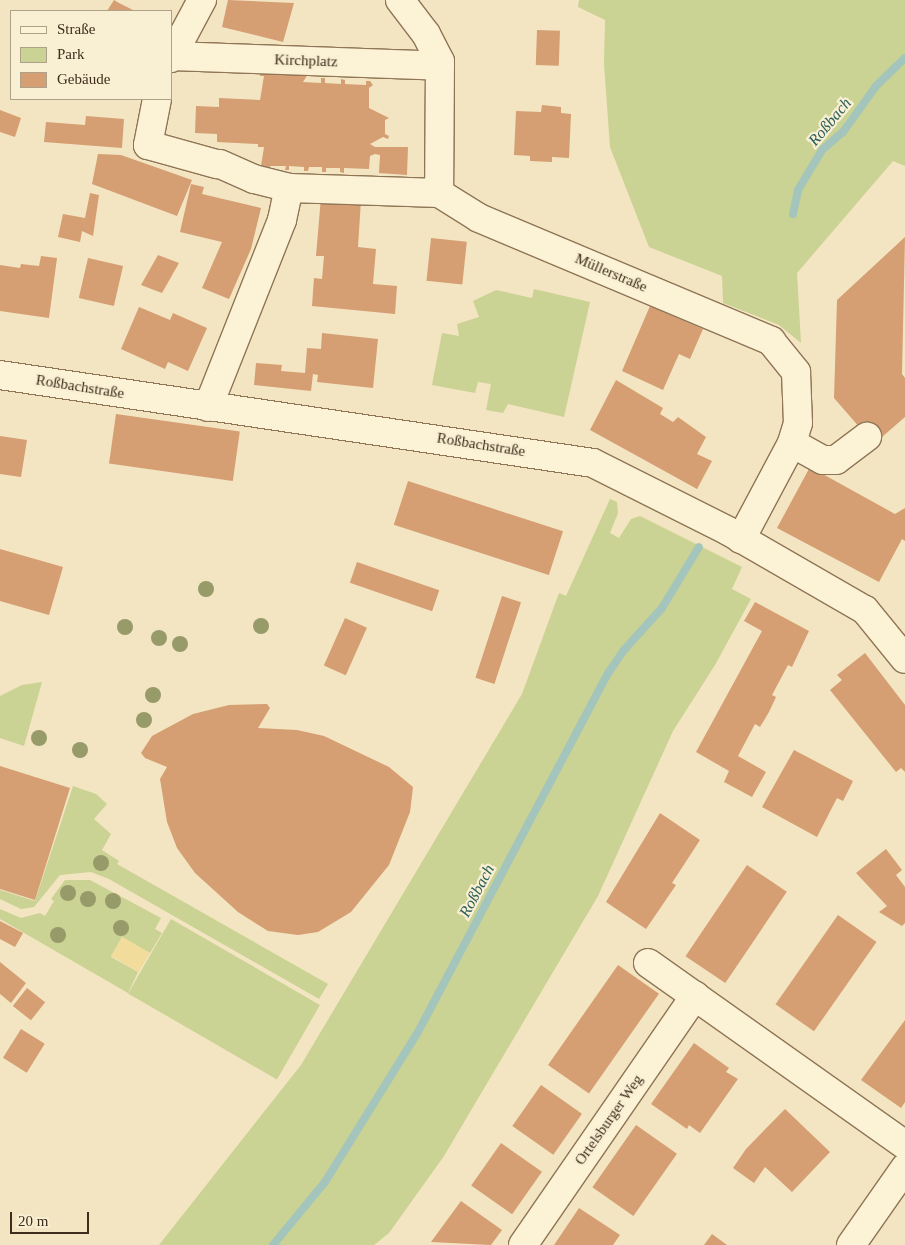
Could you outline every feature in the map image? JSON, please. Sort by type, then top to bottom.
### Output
[{"type":"street","name":"Kirchplatz","points":[[202,0],[172,57],[440,66]]},
{"type":"street","points":[[156,100],[148,145],[218,164],[289,188],[439,193],[440,66],[426,34],[400,0]]},
{"type":"street","points":[[208,406],[282,220],[289,188]]},
{"type":"street","name":"Müllerstraße","points":[[439,193],[480,218],[770,341],[796,372],[799,404],[792,443],[741,540]]},
{"type":"street","name":"Roßbachstraße","points":[[0,375],[593,463],[741,540],[865,610],[905,659]]},
{"type":"street","points":[[792,443],[823,460],[836,460],[867,437]]},
{"type":"street","points":[[648,963],[905,1145]]},
{"type":"street","name":"Ortelsburger Weg","points":[[523,1245],[695,996]]},
{"type":"street","points":[[851,1245],[905,1168]]},
{"type":"green space","points":[[579,0],[905,0],[905,166],[893,161],[797,273],[801,343],[779,325],[723,303],[722,276],[649,247],[610,147],[604,64],[605,20],[578,7]]},
{"type":"green space","points":[[534,289],[590,302],[564,417],[508,404],[503,413],[486,410],[491,384],[478,382],[475,393],[432,385],[442,333],[459,336],[457,324],[479,317],[473,301],[496,290],[532,298]]},
{"type":"green space","points":[[610,499],[617,502],[618,513],[610,533],[619,538],[631,519],[640,516],[742,567],[732,589],[751,599],[715,665],[673,731],[598,896],[444,1156],[389,1233],[374,1245],[159,1245],[301,1065],[522,694],[559,593],[566,596]]},
{"type":"green space","points":[[42,682],[24,746],[0,738],[0,696],[22,685]]},
{"type":"green space","points":[[73,786],[96,794],[107,804],[94,819],[111,834],[102,850],[119,861],[117,864],[328,984],[319,999],[109,879],[91,872],[60,875],[34,907],[21,909],[0,899],[0,890],[35,901]]},
{"type":"green space","points":[[65,880],[90,880],[161,918],[155,929],[162,933],[150,953],[122,937],[111,957],[138,972],[128,993],[0,919],[0,909],[21,918],[40,913],[45,916],[54,901],[51,899]]},
{"type":"green space","points":[[171,919],[320,1005],[277,1079],[128,993]]},
{"type":"sand","points":[[122,937],[150,953],[139,972],[111,956]]},
{"type":"building","points":[[114,0],[133,10],[108,10]]},
{"type":"building","points":[[228,0],[294,3],[283,42],[222,27]]},
{"type":"building","points":[[537,30],[560,31],[559,66],[536,65]]},
{"type":"building","points":[[261,72],[308,74],[303,82],[321,83],[321,78],[325,78],[325,83],[341,84],[341,79],[345,80],[345,84],[366,85],[366,81],[370,81],[373,85],[369,88],[369,108],[389,118],[385,120],[385,134],[389,136],[388,139],[383,137],[370,144],[375,147],[408,147],[407,175],[379,173],[380,155],[375,154],[370,156],[369,169],[344,168],[344,173],[340,172],[340,168],[326,168],[326,172],[322,172],[322,167],[309,167],[308,171],[304,171],[304,167],[289,166],[289,170],[285,170],[286,166],[270,166],[270,170],[266,170],[266,166],[261,166],[264,147],[258,147],[258,144],[217,142],[217,134],[195,133],[196,106],[219,107],[219,98],[260,100],[264,76],[260,76]]},
{"type":"building","points":[[542,105],[561,107],[561,113],[571,114],[569,158],[552,157],[552,162],[530,161],[530,156],[514,155],[516,111],[541,112]]},
{"type":"building","points":[[0,110],[21,118],[15,137],[0,132]]},
{"type":"building","points":[[86,116],[124,119],[122,148],[44,142],[46,122],[85,125]]},
{"type":"building","points":[[98,154],[121,155],[192,180],[177,216],[92,184]]},
{"type":"building","points":[[191,184],[204,187],[202,194],[261,208],[251,249],[229,299],[202,288],[222,242],[180,232]]},
{"type":"building","points":[[90,193],[99,195],[93,236],[82,231],[80,242],[58,237],[63,214],[85,218]]},
{"type":"building","points":[[321,197],[361,200],[358,247],[376,249],[373,284],[397,286],[395,314],[312,306],[314,278],[322,279],[324,256],[316,256]]},
{"type":"building","points":[[905,237],[902,374],[905,378],[905,417],[874,444],[834,398],[837,300]]},
{"type":"building","points":[[431,238],[467,242],[462,285],[427,281]]},
{"type":"building","points":[[158,255],[179,263],[162,293],[141,285]]},
{"type":"building","points":[[41,256],[57,258],[49,318],[0,311],[0,265],[20,268],[21,264],[39,266]]},
{"type":"building","points":[[88,258],[123,266],[114,306],[79,298]]},
{"type":"building","points":[[650,306],[703,329],[690,359],[679,354],[663,390],[622,371]]},
{"type":"building","points":[[139,307],[170,320],[173,313],[207,328],[188,371],[168,362],[165,369],[121,349]]},
{"type":"building","points":[[322,333],[378,339],[373,388],[317,382],[318,375],[313,374],[311,391],[254,385],[256,363],[282,365],[281,371],[305,373],[307,348],[321,349]]},
{"type":"building","points":[[616,380],[663,408],[660,414],[673,422],[678,417],[706,437],[697,454],[712,461],[697,489],[590,430]]},
{"type":"building","points":[[116,414],[240,431],[233,481],[109,464]]},
{"type":"building","points":[[0,436],[27,440],[21,477],[0,474]]},
{"type":"building","points":[[810,467],[895,514],[905,508],[905,541],[902,539],[879,582],[777,528]]},
{"type":"building","points":[[408,481],[563,531],[549,575],[394,525]]},
{"type":"building","points":[[0,549],[63,567],[49,615],[0,601]]},
{"type":"building","points":[[357,562],[439,590],[432,611],[350,583]]},
{"type":"building","points":[[502,596],[521,602],[494,684],[475,678]]},
{"type":"building","points":[[755,602],[809,631],[792,667],[788,665],[772,695],[776,697],[769,712],[760,727],[755,724],[738,756],[766,772],[752,797],[724,782],[729,771],[696,752],[762,631],[744,621]]},
{"type":"building","points":[[345,618],[367,628],[346,675],[324,666]]},
{"type":"building","points":[[865,653],[905,705],[905,772],[901,768],[896,772],[830,690],[842,680],[837,675]]},
{"type":"building","points":[[267,704],[270,708],[258,728],[297,730],[324,736],[389,767],[413,787],[410,812],[389,865],[351,912],[318,932],[298,935],[268,931],[238,912],[195,873],[177,848],[167,822],[160,779],[167,767],[145,758],[141,753],[152,736],[193,714],[229,705]]},
{"type":"building","points":[[794,750],[853,781],[843,801],[837,798],[817,837],[762,807]]},
{"type":"building","points":[[0,766],[70,788],[35,900],[0,889]]},
{"type":"building","points":[[660,813],[700,840],[672,883],[676,885],[646,929],[606,902]]},
{"type":"building","points":[[886,849],[902,870],[896,875],[905,887],[905,923],[902,926],[879,912],[887,906],[856,873]]},
{"type":"building","points":[[747,865],[787,892],[725,983],[685,956]]},
{"type":"building","points":[[838,915],[877,942],[814,1031],[775,1004]]},
{"type":"building","points":[[0,921],[23,933],[15,947],[0,939]]},
{"type":"building","points":[[0,962],[26,983],[11,1003],[0,994]]},
{"type":"building","points":[[618,965],[659,994],[589,1094],[548,1065]]},
{"type":"building","points":[[27,988],[45,1002],[31,1020],[13,1006]]},
{"type":"building","points":[[905,1020],[905,1102],[901,1108],[861,1080]]},
{"type":"building","points":[[21,1029],[45,1044],[27,1073],[3,1058]]},
{"type":"building","points":[[694,1043],[729,1068],[726,1072],[738,1079],[700,1133],[689,1125],[687,1129],[651,1104]]},
{"type":"building","points":[[541,1085],[582,1114],[553,1155],[512,1126]]},
{"type":"building","points":[[785,1109],[830,1152],[792,1192],[765,1167],[754,1183],[733,1168],[746,1149]]},
{"type":"building","points":[[636,1125],[677,1154],[633,1216],[592,1187]]},
{"type":"building","points":[[501,1143],[542,1172],[512,1214],[471,1186]]},
{"type":"building","points":[[461,1201],[502,1230],[491,1245],[431,1242]]},
{"type":"building","points":[[579,1208],[620,1235],[613,1245],[554,1245]]},
{"type":"building","points":[[712,1234],[727,1245],[704,1245]]},
{"type":"waterway","name":"Roßbach","points":[[793,214],[798,190],[822,150],[843,132],[876,86],[905,58]]},
{"type":"waterway","name":"Roßbach","points":[[273,1245],[325,1182],[418,1032],[609,672],[624,650],[662,608],[699,547]]}]
